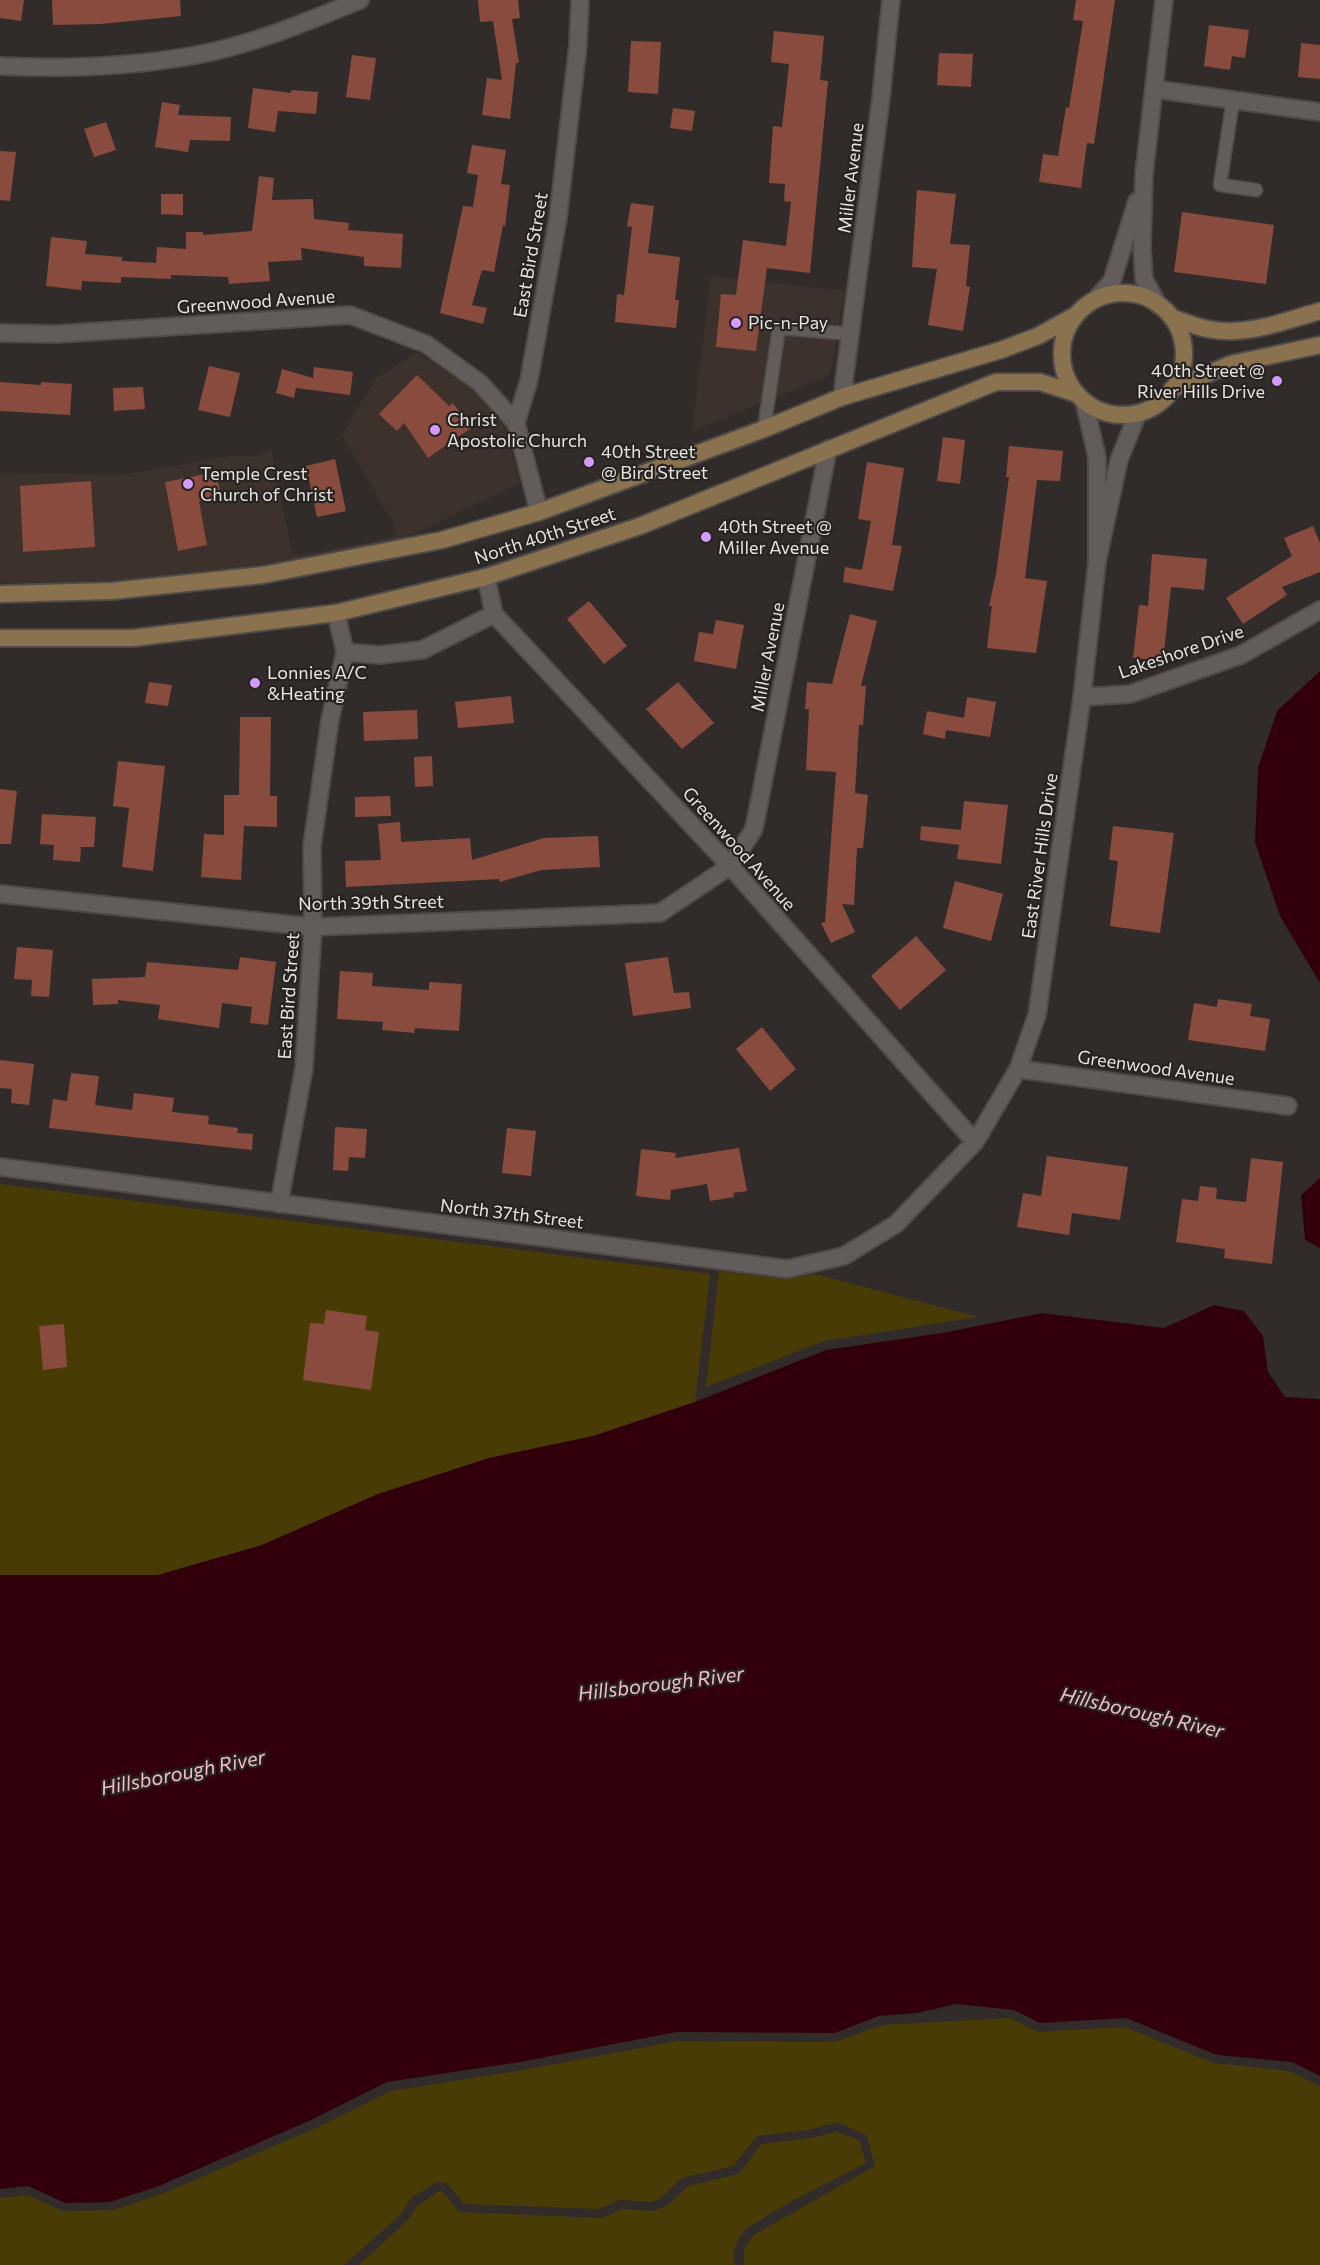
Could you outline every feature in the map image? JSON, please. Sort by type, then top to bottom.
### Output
[{"type":"main road","points":[[1130,294],[1158,305],[1172,318],[1181,338],[1183,357],[1180,374],[1172,389],[1161,401],[1138,413],[1118,415],[1103,412],[1080,398],[1065,373],[1062,353],[1066,333],[1076,315],[1096,299],[1130,294]]},
{"type":"main road","points":[[1172,318],[1206,329],[1225,332],[1259,327],[1320,311]]},
{"type":"main road","name":"North 40th Street","points":[[0,594],[112,591],[263,575],[415,547],[539,513],[764,429],[842,397],[1014,345],[1038,336],[1076,315]]},
{"type":"main road","points":[[1172,389],[1231,364],[1320,345]]},
{"type":"main road","name":"North 40th Street","points":[[0,638],[133,638],[336,613],[486,577],[640,526],[996,382],[1040,382],[1080,398]]},
{"type":"street","points":[[0,66],[67,69],[192,56],[276,34],[360,0]]},
{"type":"street","name":"East Bird Street","points":[[516,423],[529,380],[558,218],[578,45],[580,0]]},
{"type":"street","name":"Miller Avenue","points":[[842,397],[891,0]]},
{"type":"street","points":[[1158,305],[1144,279],[1144,174],[1164,0]]},
{"type":"street","points":[[1154,89],[1320,112]]},
{"type":"street","points":[[1096,299],[1112,281],[1124,250],[1144,174]]},
{"type":"street","name":"Greenwood Avenue","points":[[0,333],[57,334],[350,315],[426,344],[480,383],[516,423]]},
{"type":"street","name":"East River Hills Drive","points":[[975,1142],[1018,1069],[1037,1015],[1082,697],[1096,562],[1098,457],[1080,398]]},
{"type":"street","name":"East River Hills Drive","points":[[1096,562],[1119,460],[1138,413]]},
{"type":"street","points":[[516,423],[539,513]]},
{"type":"street","name":"Miller Avenue","points":[[730,866],[754,829],[828,449]]},
{"type":"street","points":[[345,652],[380,655],[422,650],[494,614],[486,577]]},
{"type":"street","name":"Lakeshore Drive","points":[[1082,697],[1130,694],[1241,655],[1320,610]]},
{"type":"street","name":"East Bird Street","points":[[279,1204],[304,1068],[313,927],[312,846],[330,720],[345,652],[336,613]]},
{"type":"street","name":"Greenwood Avenue","points":[[494,614],[730,866],[975,1142]]},
{"type":"street","name":"North 39th Street","points":[[0,894],[313,927],[660,913],[730,866]]},
{"type":"street","name":"Greenwood Avenue","points":[[1018,1069],[1288,1106]]},
{"type":"street","name":"North 37th Street","points":[[0,1167],[787,1269],[844,1256],[896,1224],[975,1142]]},
{"type":"lane","points":[[1233,100],[1220,185],[1256,190]]},
{"type":"lane","points":[[764,429],[779,328],[851,334]]},
{"type":"shaded area","points":[[711,276],[844,291],[833,363],[828,376],[692,431]]},
{"type":"shaded area","points":[[418,352],[472,390],[505,427],[520,483],[403,539],[261,565],[111,581],[0,583],[0,473],[120,475],[233,456],[254,457],[271,450],[292,553],[301,555],[391,538],[396,532],[395,526],[342,435],[376,378]]},
{"type":"shaded area","points":[[0,1184],[710,1274],[695,1402],[593,1436],[489,1458],[378,1494],[262,1545],[158,1575],[0,1575]]},
{"type":"shaded area","points":[[719,1271],[786,1279],[815,1274],[978,1317],[824,1341],[706,1387]]},
{"type":"shaded area","points":[[1010,2018],[1038,2032],[1124,2027],[1214,2063],[1289,2071],[1320,2086],[1320,2265],[744,2265],[744,2250],[752,2236],[875,2166],[867,2136],[842,2124],[834,2123],[808,2130],[757,2136],[733,2166],[682,2178],[661,2198],[652,2202],[619,2200],[599,2209],[464,2204],[447,2183],[437,2182],[411,2198],[401,2214],[344,2265],[0,2265],[0,2198],[27,2195],[63,2211],[114,2210],[164,2193],[316,2128],[391,2091],[523,2070],[678,2041],[835,2042],[882,2025]]},
{"type":"shaded area","points":[[837,2132],[859,2140],[866,2163],[790,2202],[744,2230],[734,2248],[734,2265],[359,2265],[409,2219],[417,2206],[441,2190],[459,2212],[602,2218],[622,2209],[653,2211],[667,2206],[688,2186],[739,2174],[761,2144],[811,2138]]},
{"type":"water","points":[[1320,671],[1320,983],[1280,916],[1255,842],[1258,768],[1277,711]]},
{"type":"water","points":[[1320,1178],[1320,1248],[1305,1240],[1301,1195]]},
{"type":"water","name":"Hillsborough River","points":[[1214,1305],[1244,1311],[1263,1336],[1268,1372],[1285,1397],[1320,1399],[1320,2076],[1292,2062],[1217,2055],[1126,2018],[1040,2023],[1014,2010],[956,2004],[917,2013],[879,2016],[835,2033],[677,2032],[520,2062],[387,2082],[311,2120],[159,2186],[110,2202],[65,2203],[28,2186],[0,2189],[0,1575],[158,1575],[262,1545],[378,1494],[489,1458],[593,1436],[695,1402],[826,1350],[942,1333],[1042,1313],[1164,1328]]},
{"type":"building","points":[[0,0],[24,0],[21,21],[0,18]]},
{"type":"building","points":[[52,0],[180,0],[181,16],[101,24],[53,25]]},
{"type":"building","points":[[478,0],[518,0],[520,18],[512,19],[519,63],[516,63],[510,119],[482,115],[487,78],[502,80],[493,21],[480,22]]},
{"type":"building","points":[[1076,0],[1115,0],[1094,144],[1087,143],[1081,188],[1039,182],[1043,154],[1058,156],[1066,107],[1069,108],[1083,21],[1073,20]]},
{"type":"building","points":[[1209,25],[1249,30],[1245,58],[1232,56],[1230,70],[1204,66]]},
{"type":"building","points":[[774,31],[824,36],[820,80],[828,81],[810,273],[767,268],[756,351],[716,347],[721,294],[736,295],[743,240],[786,246],[791,202],[784,201],[785,184],[769,183],[773,126],[782,127],[789,64],[771,62]]},
{"type":"building","points":[[631,41],[661,42],[658,94],[628,92]]},
{"type":"building","points":[[1301,43],[1320,45],[1320,79],[1298,77]]},
{"type":"building","points":[[939,53],[973,54],[971,87],[937,85]]},
{"type":"building","points":[[352,55],[376,58],[370,100],[346,97]]},
{"type":"building","points":[[253,88],[291,93],[291,90],[318,92],[316,114],[278,111],[275,132],[248,128]]},
{"type":"building","points":[[162,102],[180,105],[178,115],[231,117],[230,141],[190,140],[188,152],[155,147]]},
{"type":"building","points":[[673,108],[695,111],[692,131],[670,128]]},
{"type":"building","points":[[106,122],[116,150],[94,157],[84,129]]},
{"type":"building","points":[[472,145],[506,150],[501,184],[510,185],[505,226],[503,225],[494,272],[482,270],[472,305],[487,308],[483,324],[440,313],[463,206],[473,207],[478,175],[467,173]]},
{"type":"building","points":[[0,151],[16,152],[10,201],[0,200]]},
{"type":"building","points":[[259,176],[274,178],[272,200],[313,199],[314,219],[349,223],[348,230],[403,234],[401,268],[364,266],[364,257],[301,248],[302,260],[268,262],[270,281],[229,284],[228,277],[171,275],[171,279],[121,277],[121,283],[82,281],[81,290],[46,286],[51,237],[87,241],[85,254],[122,257],[122,261],[156,263],[157,247],[186,249],[186,232],[203,232],[203,235],[252,231]]},
{"type":"building","points":[[917,190],[956,194],[950,244],[970,245],[966,286],[970,287],[963,331],[928,325],[937,269],[912,267]]},
{"type":"building","points":[[161,194],[183,194],[183,215],[161,214]]},
{"type":"building","points":[[631,203],[654,206],[648,253],[680,257],[675,300],[679,300],[676,328],[615,322],[617,294],[624,295],[632,227],[627,226]]},
{"type":"building","points":[[1182,212],[1274,225],[1266,284],[1174,272]]},
{"type":"building","points":[[209,366],[240,373],[230,417],[198,410]]},
{"type":"building","points":[[314,367],[353,372],[350,395],[296,388],[294,398],[276,393],[282,369],[313,378]]},
{"type":"building","points":[[417,375],[449,406],[453,403],[471,428],[428,458],[404,423],[397,431],[379,414]]},
{"type":"building","points":[[0,382],[41,385],[41,382],[72,384],[70,415],[0,411]]},
{"type":"building","points":[[143,387],[145,409],[114,411],[113,388]]},
{"type":"building","points":[[943,437],[965,440],[960,484],[937,481]]},
{"type":"building","points":[[1009,446],[1063,451],[1060,481],[1037,480],[1025,578],[1047,581],[1036,653],[987,648],[992,606],[989,606],[996,574],[1009,477],[1006,477]]},
{"type":"building","points":[[335,459],[346,511],[317,517],[306,466]]},
{"type":"building","points":[[867,462],[904,468],[892,545],[902,546],[893,591],[843,582],[845,567],[862,570],[871,521],[858,519]]},
{"type":"building","points":[[216,472],[221,496],[199,501],[207,545],[178,551],[165,482]]},
{"type":"building","points":[[91,481],[95,547],[23,552],[20,486]]},
{"type":"building","points":[[1313,526],[1320,543],[1320,572],[1282,587],[1287,595],[1243,624],[1226,598],[1292,556],[1284,538]]},
{"type":"building","points":[[1152,554],[1207,559],[1204,590],[1171,587],[1163,661],[1133,658],[1139,605],[1148,606]]},
{"type":"building","points":[[589,601],[627,646],[604,664],[567,619]]},
{"type":"building","points":[[850,614],[877,621],[861,686],[866,686],[863,725],[859,725],[855,793],[868,795],[863,848],[857,848],[854,905],[842,904],[855,932],[831,943],[821,923],[825,922],[836,772],[806,770],[809,709],[805,709],[807,682],[832,684]]},
{"type":"building","points":[[716,620],[744,625],[736,669],[694,661],[699,632],[713,634]]},
{"type":"building","points":[[149,682],[172,685],[168,706],[145,703]]},
{"type":"building","points":[[678,682],[714,723],[682,749],[646,709]]},
{"type":"building","points":[[511,696],[514,723],[458,728],[455,702]]},
{"type":"building","points":[[967,697],[996,702],[990,737],[946,730],[945,739],[923,734],[927,711],[964,718]]},
{"type":"building","points":[[417,710],[418,739],[364,741],[363,712]]},
{"type":"building","points":[[240,717],[271,717],[270,796],[277,796],[277,827],[244,826],[241,880],[201,877],[204,834],[224,835],[224,795],[239,795]]},
{"type":"building","points":[[432,756],[433,786],[415,787],[414,757]]},
{"type":"building","points":[[118,761],[165,766],[153,871],[122,867],[129,808],[113,806]]},
{"type":"building","points":[[0,789],[17,791],[11,844],[0,844]]},
{"type":"building","points":[[390,796],[391,816],[355,817],[355,797]]},
{"type":"building","points":[[964,801],[1008,805],[1001,864],[957,859],[959,845],[920,840],[921,826],[961,830]]},
{"type":"building","points":[[42,814],[96,817],[94,847],[81,847],[80,862],[53,860],[54,845],[40,844]]},
{"type":"building","points":[[400,822],[401,842],[470,838],[472,860],[544,838],[598,836],[600,867],[541,870],[500,882],[499,879],[346,887],[345,861],[381,860],[378,824]]},
{"type":"building","points":[[1113,826],[1174,833],[1160,933],[1110,926],[1118,861],[1109,860]]},
{"type":"building","points":[[955,881],[1003,894],[991,941],[943,928]]},
{"type":"building","points":[[916,936],[946,970],[900,1010],[871,976]]},
{"type":"building","points":[[17,947],[53,950],[49,997],[31,996],[32,980],[14,979]]},
{"type":"building","points":[[240,957],[276,962],[268,1025],[250,1023],[252,1007],[222,1003],[219,1028],[158,1019],[160,1005],[118,1000],[118,1004],[93,1005],[92,979],[145,977],[147,962],[238,970]]},
{"type":"building","points":[[668,957],[674,993],[689,992],[691,1008],[633,1016],[625,963]]},
{"type":"building","points":[[340,971],[373,973],[372,986],[429,990],[429,982],[462,984],[459,1031],[415,1028],[414,1033],[382,1030],[383,1022],[337,1019]]},
{"type":"building","points":[[1218,999],[1252,1004],[1250,1016],[1270,1019],[1265,1051],[1188,1040],[1194,1003],[1217,1007]]},
{"type":"building","points":[[762,1027],[796,1069],[770,1091],[736,1049]]},
{"type":"building","points":[[0,1060],[34,1064],[29,1105],[11,1103],[12,1089],[0,1088]]},
{"type":"building","points":[[71,1073],[99,1076],[95,1105],[132,1110],[134,1093],[174,1098],[172,1112],[209,1116],[208,1124],[238,1128],[237,1133],[253,1134],[252,1150],[49,1128],[53,1099],[67,1101]]},
{"type":"building","points":[[335,1127],[367,1129],[365,1158],[349,1157],[348,1171],[333,1170]]},
{"type":"building","points":[[507,1128],[536,1131],[531,1176],[502,1173]]},
{"type":"building","points":[[739,1148],[747,1191],[733,1193],[734,1197],[710,1201],[707,1184],[671,1190],[670,1200],[636,1196],[641,1149],[676,1153],[675,1158]]},
{"type":"building","points":[[1047,1156],[1128,1167],[1120,1220],[1072,1213],[1069,1235],[1017,1227],[1023,1193],[1041,1196]]},
{"type":"building","points":[[1251,1158],[1283,1162],[1272,1264],[1224,1258],[1225,1249],[1176,1242],[1182,1199],[1198,1201],[1200,1186],[1217,1188],[1216,1199],[1246,1202]]},
{"type":"building","points":[[326,1310],[367,1316],[365,1330],[379,1332],[371,1390],[303,1380],[310,1323],[324,1324]]},
{"type":"building","points":[[64,1324],[67,1367],[43,1370],[39,1326]]},
{"type":"place","name":"Pic-n-Pay","points":[[736,323]]},
{"type":"place","name":"40th Street @ River Hills Drive","points":[[1277,381]]},
{"type":"place","name":"Christ Apostolic Church","points":[[435,430]]},
{"type":"place","name":"40th Street @ Bird Street","points":[[589,462]]},
{"type":"place","name":"Temple Crest Church of Christ","points":[[188,484]]},
{"type":"place","name":"40th Street @ Miller Avenue","points":[[706,537]]},
{"type":"place","name":"Lonnies A/C &Heating","points":[[255,683]]}]
